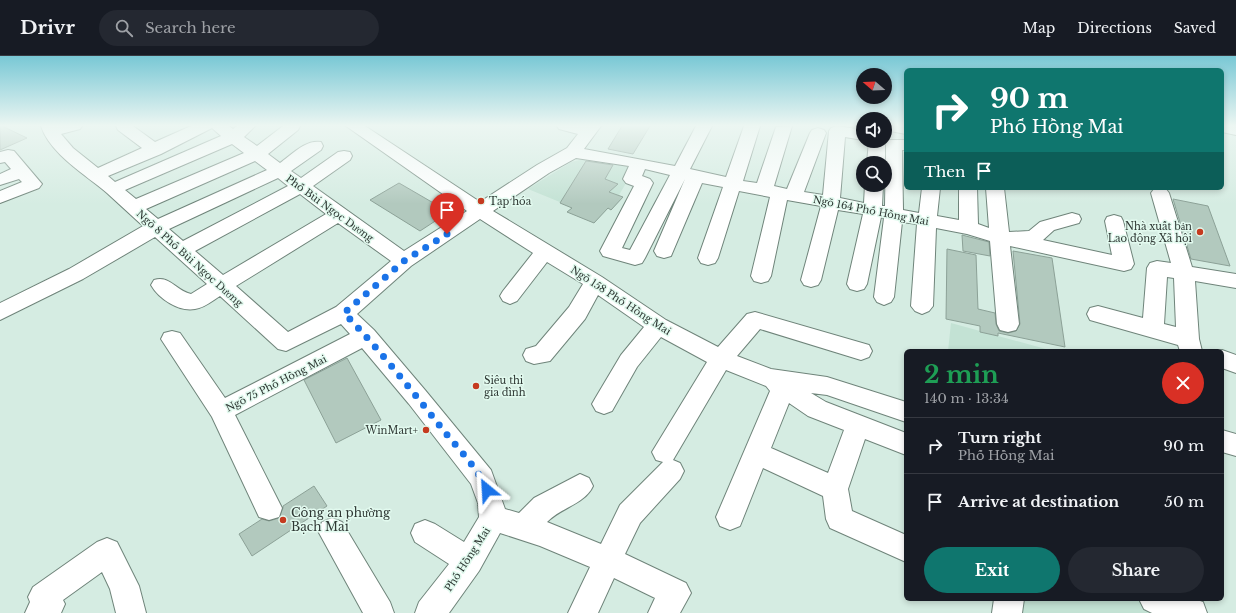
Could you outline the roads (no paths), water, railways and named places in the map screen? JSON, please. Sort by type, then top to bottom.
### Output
[{"type":"street","name":"Ngõ 8 Phố Bùi Ngọc Dương","points":[[67,152],[134,207],[155,228],[286,343],[344,313]]},
{"type":"street","points":[[96,176],[150,152]]},
{"type":"street","points":[[113,189],[198,152]]},
{"type":"street","name":"Phố Bùi Ngọc Dương","points":[[254,152],[404,261]]},
{"type":"street","points":[[134,207],[260,152]]},
{"type":"street","points":[[0,312],[76,274],[155,228],[279,171],[306,152]]},
{"type":"street","name":"Ngõ 158 Phố Hồng Mai","points":[[393,152],[481,211],[595,282],[658,326],[721,359],[776,383],[827,386],[904,411]]},
{"type":"street","points":[[344,313],[404,261],[543,169],[573,152]]},
{"type":"street","name":"Ngõ 164 Phố Hồng Mai","points":[[573,152],[639,163],[732,184],[969,228],[999,237],[1124,264],[1114,221]]},
{"type":"street","points":[[664,251],[695,152]]},
{"type":"street","points":[[708,258],[743,152]]},
{"type":"street","points":[[762,276],[779,192],[782,152]]},
{"type":"street","points":[[779,192],[805,152]]},
{"type":"street","points":[[811,280],[831,202],[835,152]]},
{"type":"street","points":[[884,297],[894,214],[894,152]]},
{"type":"street","points":[[0,158],[8,155],[33,184],[0,197]]},
{"type":"street","points":[[181,250],[301,186],[344,156]]},
{"type":"street","points":[[639,163],[632,178],[644,183],[610,251],[635,258],[687,174]]},
{"type":"street","points":[[0,180],[22,171]]},
{"type":"street","points":[[922,306],[927,221],[932,190]]},
{"type":"street","points":[[968,190],[969,228]]},
{"type":"street","points":[[994,190],[1008,324]]},
{"type":"street","points":[[857,284],[873,209],[874,192]]},
{"type":"street","points":[[1160,193],[1184,273],[1189,348]]},
{"type":"street","points":[[161,285],[178,299],[194,302],[339,214]]},
{"type":"street","points":[[999,237],[1033,238],[1047,226],[1072,219]]},
{"type":"street","points":[[510,296],[546,251]]},
{"type":"street","points":[[1153,329],[1157,268],[1236,281]]},
{"type":"street","points":[[534,355],[542,355],[577,313],[595,282]]},
{"type":"street","name":"Phố Hồng Mai","points":[[344,313],[366,336],[482,478],[491,502],[492,518],[468,561],[430,613]]},
{"type":"street","points":[[1098,314],[1153,329],[1189,348]]},
{"type":"street","points":[[583,613],[630,514],[668,461],[721,359],[755,320],[861,351]]},
{"type":"street","points":[[604,404],[629,361],[658,326]]},
{"type":"street","name":"Ngõ 75 Phố Hồng Mai","points":[[172,339],[221,411],[366,336]]},
{"type":"street","points":[[1224,361],[1236,364]]},
{"type":"street","points":[[730,516],[756,453],[776,383],[817,409],[904,443]]},
{"type":"street","points":[[221,411],[269,508]]},
{"type":"street","points":[[858,425],[835,489],[840,519],[904,548]]},
{"type":"street","points":[[1224,442],[1236,445]]},
{"type":"street","points":[[756,453],[835,489]]},
{"type":"street","points":[[524,527],[543,507],[580,486]]},
{"type":"street","points":[[492,518],[524,527],[637,574],[676,593],[663,613]]},
{"type":"street","points":[[332,531],[379,613]]},
{"type":"street","points":[[425,533],[468,561]]},
{"type":"street","points":[[40,613],[50,604],[43,597],[107,552],[124,586],[131,613]]},
{"type":"street","points":[[1007,613],[1009,601]]},
{"type":"street","points":[[1159,601],[1192,613]]},
{"type":"place","name":"Tạp hóa","points":[[481,201]]},
{"type":"place","name":"Nhà xuất bản Lao động Xã hội","points":[[1200,232]]},
{"type":"place","name":"Siêu thị gia đình","points":[[476,386]]},
{"type":"place","name":"WinMart+","points":[[426,430]]},
{"type":"place","name":"Công an phường Bạch Mai","points":[[283,520]]}]
